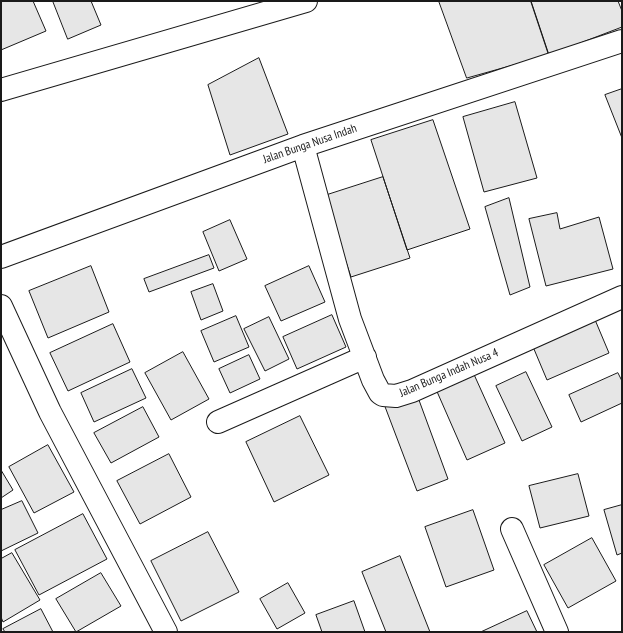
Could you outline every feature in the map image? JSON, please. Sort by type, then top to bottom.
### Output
[{"type":"street","points":[[1,90],[306,1]]},
{"type":"street","name":"Jalan Bunga Nusa Indah","points":[[1,257],[303,146],[622,41]]},
{"type":"street","name":"Jalan Bunga Indah Nusa 4","points":[[303,146],[350,319],[373,380],[383,395],[396,396],[412,391],[622,297]]},
{"type":"street","points":[[1,306],[50,412],[166,632]]},
{"type":"street","points":[[218,422],[365,357]]},
{"type":"street","points":[[512,529],[557,632]]},
{"type":"building","points":[[1,1],[33,1],[46,31],[1,50]]},
{"type":"building","points":[[53,1],[91,1],[101,25],[68,39]]},
{"type":"building","points":[[439,1],[531,1],[549,55],[467,78]]},
{"type":"building","points":[[531,1],[618,1],[622,11],[622,27],[549,55]]},
{"type":"building","points":[[259,58],[288,134],[230,155],[208,85]]},
{"type":"building","points":[[622,89],[622,138],[605,95]]},
{"type":"building","points":[[515,102],[537,178],[484,192],[463,117]]},
{"type":"building","points":[[433,120],[470,229],[407,250],[371,140]]},
{"type":"building","points":[[383,177],[410,258],[351,277],[324,196]]},
{"type":"building","points":[[509,198],[530,287],[510,295],[485,207]]},
{"type":"building","points":[[557,213],[560,229],[599,217],[613,269],[546,286],[529,219]]},
{"type":"building","points":[[230,220],[247,259],[219,271],[203,232]]},
{"type":"building","points":[[209,255],[214,268],[149,292],[144,279]]},
{"type":"building","points":[[91,266],[109,312],[48,338],[29,291]]},
{"type":"building","points":[[309,266],[325,302],[281,321],[265,286]]},
{"type":"building","points":[[213,284],[223,311],[201,320],[191,292]]},
{"type":"building","points":[[332,315],[346,347],[297,369],[283,337]]},
{"type":"building","points":[[593,315],[609,353],[547,380],[531,342]]},
{"type":"building","points":[[236,316],[249,347],[214,362],[201,331]]},
{"type":"building","points":[[269,317],[289,359],[265,371],[244,329]]},
{"type":"building","points":[[113,324],[130,362],[68,391],[50,353]]},
{"type":"building","points":[[183,352],[209,399],[171,420],[145,373]]},
{"type":"building","points":[[249,355],[260,379],[230,393],[219,369]]},
{"type":"building","points":[[132,369],[146,398],[94,422],[81,393]]},
{"type":"building","points":[[472,370],[505,443],[467,460],[435,387]]},
{"type":"building","points":[[526,372],[552,427],[522,441],[496,386]]},
{"type":"building","points":[[618,373],[622,381],[622,403],[581,422],[569,395]]},
{"type":"building","points":[[416,392],[448,479],[417,491],[384,404]]},
{"type":"building","points":[[143,407],[159,437],[111,463],[94,433]]},
{"type":"building","points":[[300,416],[329,475],[274,502],[246,442]]},
{"type":"building","points":[[48,445],[74,492],[34,513],[9,467]]},
{"type":"building","points":[[169,454],[191,497],[140,524],[117,481]]},
{"type":"building","points":[[1,470],[13,490],[1,498]]},
{"type":"building","points":[[578,474],[589,516],[540,528],[529,486]]},
{"type":"building","points":[[22,501],[38,533],[1,551],[1,510]]},
{"type":"building","points":[[622,505],[622,553],[617,555],[604,510]]},
{"type":"building","points":[[473,510],[494,570],[446,587],[425,527]]},
{"type":"building","points":[[83,514],[107,559],[39,595],[15,550]]},
{"type":"building","points":[[208,532],[239,592],[181,621],[151,561]]},
{"type":"building","points":[[592,538],[616,581],[568,608],[544,565]]},
{"type":"building","points":[[12,553],[40,600],[3,622],[1,617],[1,559]]},
{"type":"building","points":[[400,556],[430,632],[386,632],[362,572]]},
{"type":"building","points":[[101,573],[121,606],[76,632],[56,599]]},
{"type":"building","points":[[288,583],[305,613],[277,629],[260,599]]},
{"type":"building","points":[[354,601],[365,632],[322,632],[316,615]]},
{"type":"building","points":[[41,609],[53,632],[5,632],[3,629]]},
{"type":"building","points":[[527,611],[537,632],[481,632]]}]
